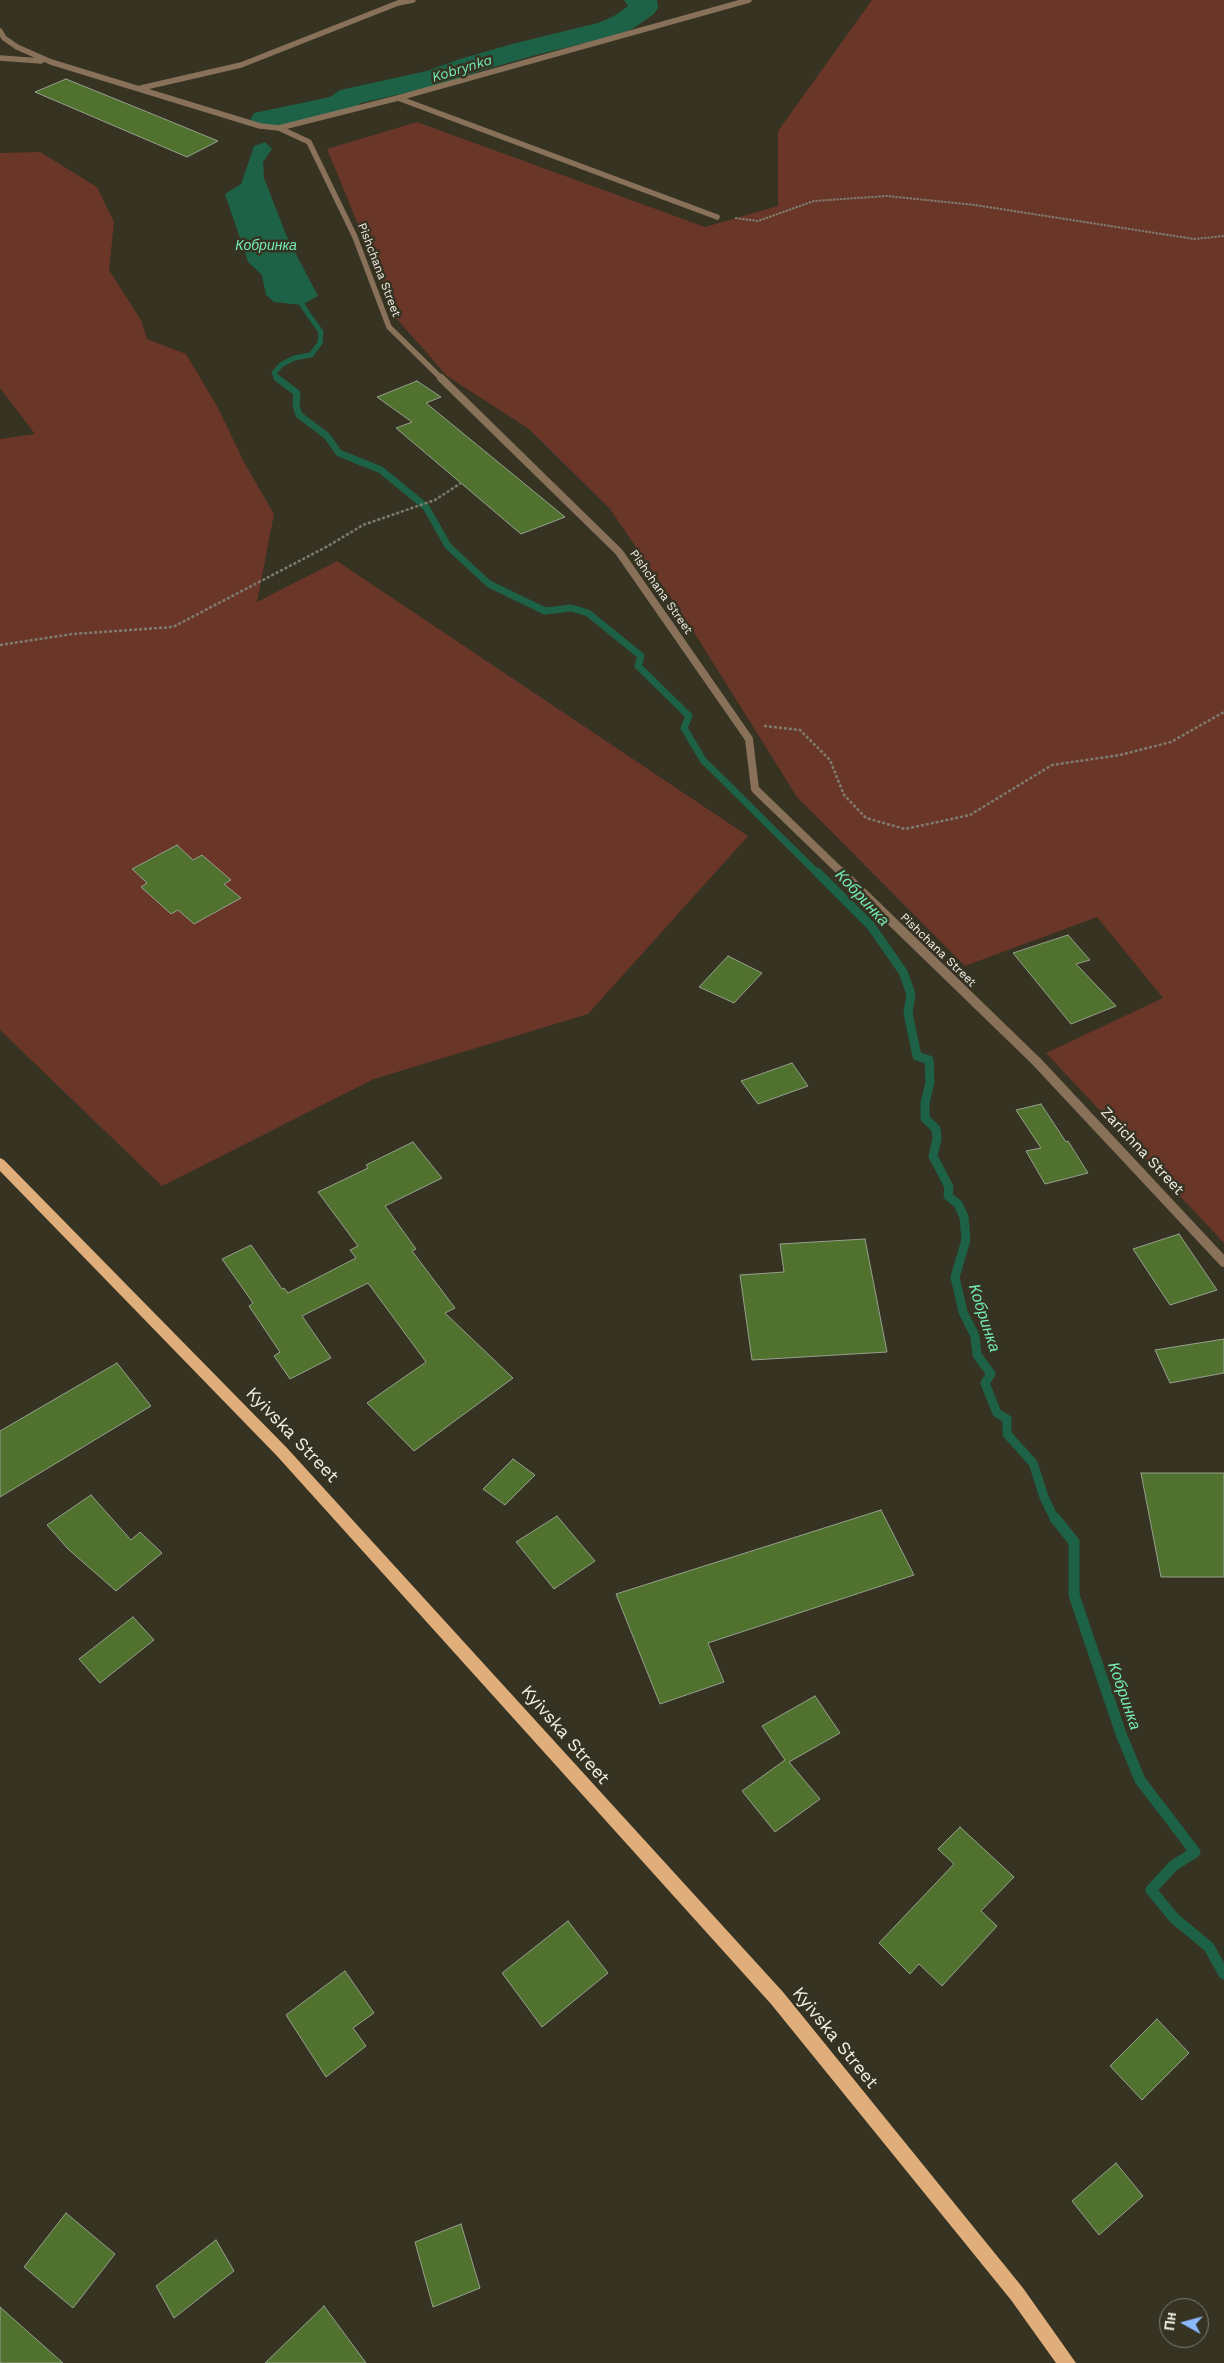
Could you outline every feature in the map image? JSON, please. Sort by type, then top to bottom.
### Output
[{"type":"main road","name":"Kyivska Street","points":[[0,1163],[289,1459],[777,1998],[1017,2294],[1067,2363]]},
{"type":"street","points":[[139,88],[160,85],[205,72],[241,65],[398,3],[413,0]]},
{"type":"street","name":"Pishchana Street","points":[[279,128],[398,98],[749,0]]},
{"type":"street","name":"Pishchana Street","points":[[0,31],[2,38],[51,62],[260,126],[279,128],[309,142],[355,236],[389,327],[619,552],[749,739],[755,789],[1037,1062]]},
{"type":"street","points":[[0,58],[51,62]]},
{"type":"street","points":[[398,98],[717,216]]},
{"type":"street","name":"Zarichna Street","points":[[1037,1062],[1224,1262]]},
{"type":"path","points":[[717,216],[758,220],[814,201],[887,196],[975,205],[1194,239],[1224,236]]},
{"type":"path","points":[[0,645],[73,634],[173,627],[328,546],[363,525],[435,500],[461,483]]},
{"type":"path","points":[[744,731],[765,725],[800,730],[830,760],[844,795],[866,818],[905,829],[970,815],[1052,765],[1120,755],[1171,742],[1224,712]]},
{"type":"shaded area","points":[[872,0],[1224,0],[1224,1243],[1046,1053],[1163,998],[1097,917],[965,966],[797,797],[692,629],[610,509],[529,429],[447,376],[397,319],[327,149],[417,122],[705,227],[778,206],[778,131]]},
{"type":"shaded area","points":[[40,152],[97,187],[114,222],[109,270],[141,320],[147,339],[186,354],[217,406],[245,464],[274,514],[257,602],[337,561],[748,836],[588,1014],[374,1079],[162,1186],[0,1030],[0,439],[35,434],[0,388],[0,153]]},
{"type":"water","name":"Кобринка","points":[[265,142],[272,149],[263,162],[264,178],[287,237],[318,296],[302,305],[274,302],[266,295],[262,275],[248,262],[225,194],[241,184],[254,146]]},
{"type":"building","points":[[66,79],[218,141],[187,157],[35,92]]},
{"type":"building","points":[[417,381],[441,397],[426,403],[565,517],[521,534],[396,428],[412,422],[377,397]]},
{"type":"building","points":[[177,845],[193,860],[202,855],[231,880],[224,884],[241,898],[194,924],[178,910],[171,914],[141,887],[147,883],[132,869]]},
{"type":"building","points":[[1068,935],[1090,960],[1076,964],[1116,1006],[1071,1024],[1013,953]]},
{"type":"building","points":[[728,956],[762,973],[734,1003],[699,987]]},
{"type":"building","points":[[792,1063],[808,1086],[758,1104],[741,1081]]},
{"type":"building","points":[[1041,1104],[1088,1173],[1045,1184],[1026,1151],[1041,1148],[1016,1110]]},
{"type":"building","points":[[413,1142],[442,1178],[385,1206],[416,1249],[412,1251],[455,1308],[445,1313],[513,1378],[414,1451],[367,1403],[426,1362],[368,1283],[302,1316],[331,1358],[290,1379],[274,1356],[280,1352],[249,1306],[253,1303],[222,1259],[251,1245],[282,1289],[284,1288],[288,1293],[356,1258],[350,1250],[358,1246],[318,1192],[368,1168],[366,1165]]},
{"type":"building","points":[[1179,1234],[1217,1290],[1170,1305],[1133,1249]]},
{"type":"building","points":[[865,1239],[887,1352],[752,1360],[740,1275],[784,1272],[780,1244]]},
{"type":"building","points":[[1224,1339],[1224,1373],[1170,1383],[1155,1350]]},
{"type":"building","points":[[117,1363],[151,1406],[0,1497],[0,1431]]},
{"type":"building","points":[[513,1459],[535,1475],[505,1505],[483,1489]]},
{"type":"building","points":[[1141,1473],[1224,1473],[1224,1577],[1161,1577]]},
{"type":"building","points":[[91,1495],[131,1540],[140,1532],[162,1553],[116,1591],[68,1549],[47,1525]]},
{"type":"building","points":[[881,1510],[914,1575],[708,1643],[724,1682],[660,1704],[616,1594]]},
{"type":"building","points":[[557,1516],[595,1561],[554,1589],[516,1542]]},
{"type":"building","points":[[133,1617],[154,1640],[100,1683],[79,1659]]},
{"type":"building","points":[[815,1696],[840,1733],[789,1762],[820,1799],[775,1832],[742,1791],[785,1760],[762,1726]]},
{"type":"building","points":[[960,1827],[1014,1877],[981,1911],[997,1926],[942,1986],[919,1964],[910,1974],[879,1943],[954,1864],[938,1849]]},
{"type":"building","points":[[568,1921],[608,1973],[542,2027],[502,1973]]},
{"type":"building","points":[[345,1971],[374,2013],[353,2028],[366,2046],[326,2077],[286,2015]]},
{"type":"building","points":[[1157,2019],[1189,2053],[1142,2100],[1110,2066]]},
{"type":"building","points":[[1116,2163],[1143,2196],[1099,2235],[1072,2201]]},
{"type":"building","points":[[66,2213],[115,2254],[73,2308],[24,2267]]},
{"type":"building","points":[[461,2224],[480,2288],[433,2307],[415,2242]]},
{"type":"building","points":[[216,2240],[234,2271],[174,2318],[156,2286]]},
{"type":"building","points":[[324,2306],[366,2363],[265,2363]]},
{"type":"building","points":[[0,2307],[63,2363],[0,2363]]},
{"type":"waterway","name":"Kobrynka","points":[[265,120],[340,104],[351,96],[435,78],[470,65],[526,49],[608,29],[624,22],[644,8],[644,2],[638,0]]},
{"type":"waterway","name":"Кобринка","points":[[278,378],[274,373],[281,365],[294,358],[311,355],[320,343],[321,332],[302,305]]},
{"type":"waterway","name":"Кобринка","points":[[278,378],[297,393],[296,405],[299,415],[327,436],[339,453],[381,470],[426,507],[448,546],[489,584],[545,611],[571,608],[588,613],[641,656],[638,666],[689,716],[684,728],[703,760],[818,874]]},
{"type":"waterway","name":"Кобринка","points":[[817,872],[871,926],[903,972],[911,994],[908,1013],[917,1056],[929,1060],[930,1082],[925,1103],[925,1118],[936,1129],[937,1139],[933,1156],[949,1187],[948,1196],[958,1204],[964,1217],[966,1240],[955,1277],[963,1312],[975,1336],[977,1355],[991,1374],[985,1383],[997,1413],[1007,1419],[1007,1434],[1033,1463],[1044,1497],[1055,1520]]},
{"type":"waterway","name":"Кобринка","points":[[1055,1518],[1074,1542],[1074,1595],[1121,1734],[1140,1780],[1195,1852],[1173,1866],[1151,1890],[1174,1918],[1209,1947],[1224,1974]]}]
